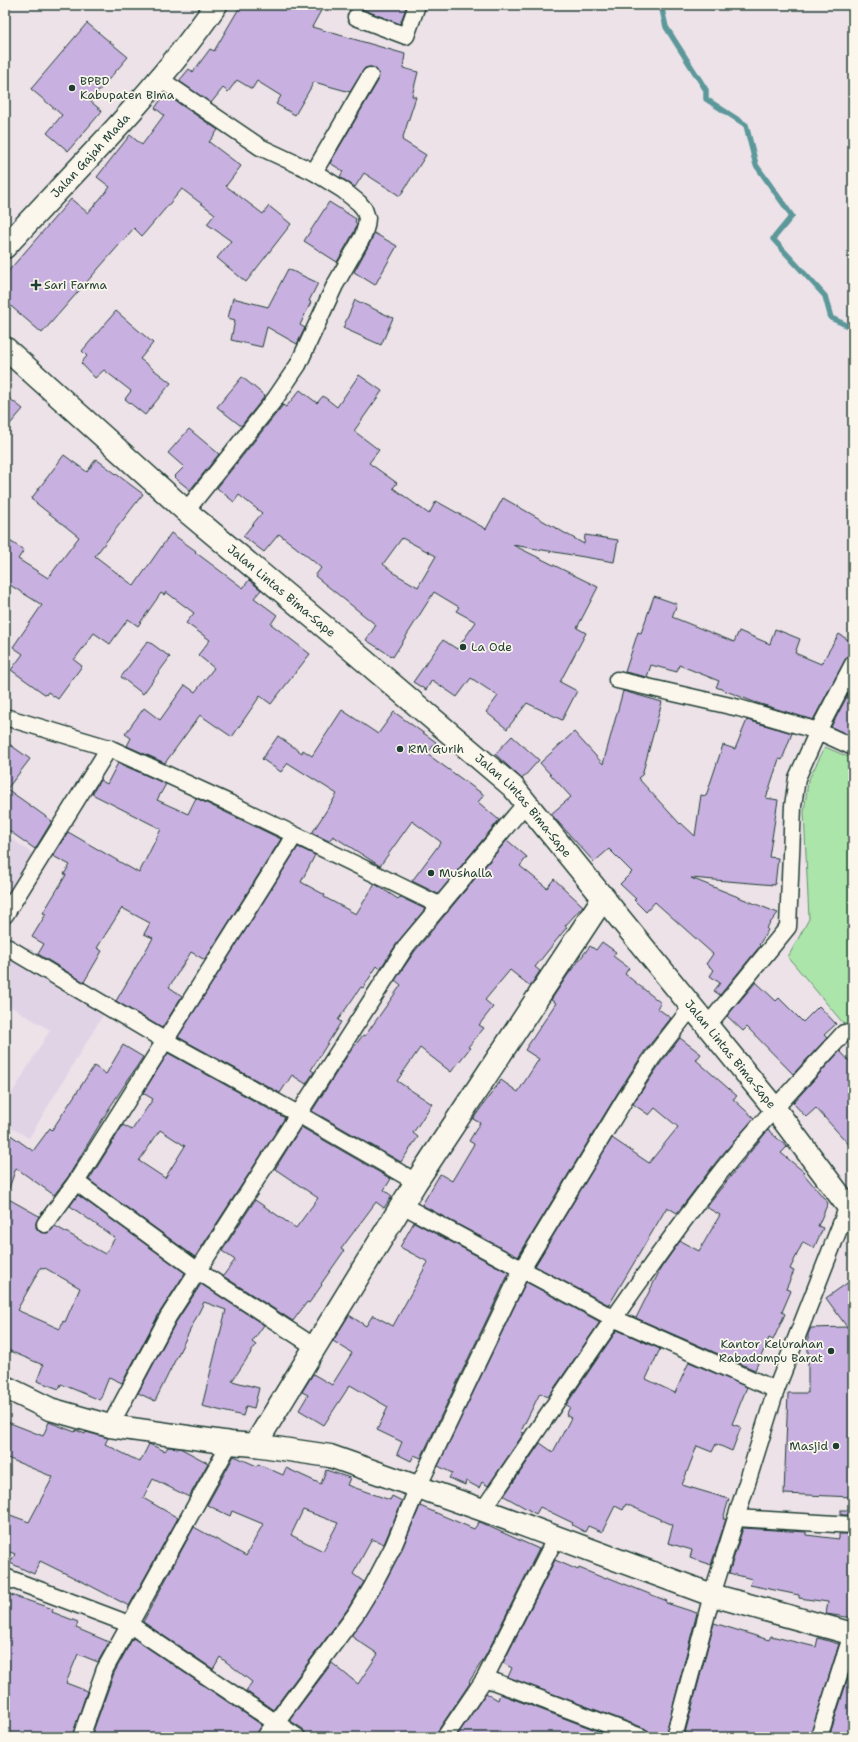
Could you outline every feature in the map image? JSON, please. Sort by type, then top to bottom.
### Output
[{"type":"main road","name":"Jalan Gajah Mada","points":[[5,247],[160,79],[195,36],[216,5]]},
{"type":"main road","name":"Jalan Lintas Bima-Sape","points":[[5,348],[186,511],[334,634],[513,787],[604,897],[691,1008],[775,1109],[850,1210]]},
{"type":"main road","points":[[255,1445],[416,1182],[604,897]]},
{"type":"main road","points":[[5,1387],[50,1409],[110,1426],[330,1456],[483,1510],[712,1595],[852,1634]]},
{"type":"street","points":[[356,17],[406,36],[417,5]]},
{"type":"street","points":[[314,172],[370,76]]},
{"type":"street","points":[[160,79],[260,147],[314,172],[343,190],[359,203],[364,209],[367,218],[366,226],[335,285],[298,365],[275,399],[186,511]]},
{"type":"street","points":[[707,1026],[788,927],[793,806],[797,778],[818,731],[853,664]]},
{"type":"street","points":[[617,680],[739,708],[818,731],[853,747]]},
{"type":"street","points":[[5,717],[109,748],[229,803],[294,836],[441,906]]},
{"type":"street","points":[[5,915],[109,748]]},
{"type":"street","points":[[110,1426],[168,1317],[298,1114],[350,1037],[407,945],[526,803]]},
{"type":"street","points":[[45,1224],[76,1182],[164,1040],[225,947],[294,836]]},
{"type":"street","points":[[5,946],[164,1040],[298,1114],[416,1182]]},
{"type":"street","points":[[265,1737],[356,1616],[393,1547],[418,1487],[522,1269],[629,1093],[652,1058],[691,1008]]},
{"type":"street","points":[[483,1510],[614,1318],[713,1182],[775,1109],[844,1033]]},
{"type":"street","points":[[76,1182],[198,1271],[315,1347]]},
{"type":"street","points":[[402,1205],[614,1318],[776,1390]]},
{"type":"street","points":[[674,1737],[712,1595],[776,1390],[850,1210]]},
{"type":"street","points":[[81,1737],[105,1669],[230,1443]]},
{"type":"street","points":[[736,1518],[853,1525]]},
{"type":"street","points":[[445,1737],[485,1678],[556,1537]]},
{"type":"street","points":[[5,1577],[129,1624],[297,1737]]},
{"type":"street","points":[[819,1737],[852,1634]]},
{"type":"street","points":[[485,1678],[641,1737]]},
{"type":"shaded area","points":[[5,834],[39,858],[5,904]]},
{"type":"shaded area","points":[[5,957],[103,1015],[29,1138],[5,1124],[5,1105],[50,1030],[5,1003]]},
{"type":"green space","points":[[825,747],[853,759],[853,1035],[788,957],[809,919],[804,812],[808,781]]},
{"type":"building","points":[[241,5],[324,5],[312,27],[405,54],[403,68],[418,72],[412,96],[416,97],[402,140],[426,155],[400,196],[364,173],[355,187],[340,177],[343,171],[330,163],[378,81],[378,72],[374,68],[365,68],[350,92],[314,82],[295,115],[276,104],[281,96],[257,81],[252,89],[237,80],[228,92],[223,88],[211,103],[179,81],[189,69],[193,72],[210,49],[214,51]]},
{"type":"building","points":[[343,5],[407,5],[400,24],[359,8],[351,9]]},
{"type":"building","points":[[87,23],[128,57],[90,101],[102,111],[68,151],[47,133],[62,115],[31,89]]},
{"type":"building","points":[[165,94],[218,130],[209,142],[241,166],[226,186],[263,214],[269,206],[291,224],[246,282],[217,258],[231,241],[207,224],[215,214],[182,189],[142,236],[134,228],[42,333],[5,301],[5,275],[71,199],[88,213],[110,187],[97,177],[130,135],[142,145],[164,115],[155,108]]},
{"type":"building","points":[[329,202],[356,219],[355,222],[357,224],[337,262],[304,241]]},
{"type":"building","points":[[374,233],[397,246],[375,285],[354,272]]},
{"type":"building","points":[[288,269],[318,283],[300,325],[305,328],[297,344],[267,327],[262,347],[231,340],[235,320],[228,318],[233,298],[268,307]]},
{"type":"building","points":[[355,300],[393,318],[381,345],[343,328]]},
{"type":"building","points":[[116,311],[153,343],[140,359],[171,383],[145,415],[125,399],[131,391],[104,370],[95,378],[81,363],[87,356],[82,351]]},
{"type":"building","points":[[359,375],[382,391],[354,431],[379,450],[369,463],[397,483],[393,488],[429,514],[436,501],[486,529],[503,498],[584,544],[585,535],[618,540],[614,562],[513,545],[598,587],[577,628],[586,633],[560,682],[577,691],[562,720],[527,703],[507,729],[486,712],[498,696],[471,678],[457,697],[432,680],[426,690],[413,682],[443,640],[457,649],[476,622],[456,611],[459,607],[434,592],[393,657],[366,640],[376,625],[315,576],[321,568],[312,560],[279,534],[264,552],[243,536],[262,513],[239,495],[234,502],[217,488],[283,405],[286,407],[300,390],[317,403],[323,396],[337,407]],"holes":[[[402,538],[436,556],[418,587],[397,575],[383,564]]]},
{"type":"building","points":[[242,377],[265,396],[241,426],[217,407]]},
{"type":"building","points":[[5,395],[23,409],[5,430]]},
{"type":"building","points":[[189,429],[219,454],[190,490],[174,477],[184,467],[168,453]]},
{"type":"building","points":[[64,455],[87,472],[96,459],[143,494],[95,556],[134,586],[171,533],[243,588],[249,580],[261,590],[254,598],[277,615],[271,624],[310,654],[271,704],[260,696],[232,737],[200,715],[165,763],[127,746],[131,738],[125,734],[144,708],[160,720],[185,685],[195,692],[214,668],[198,655],[210,640],[186,623],[194,613],[166,592],[164,595],[161,593],[138,626],[128,619],[110,644],[94,633],[74,660],[82,666],[58,699],[48,692],[46,695],[11,670],[23,654],[13,647],[42,605],[5,582],[5,538],[24,550],[18,559],[48,578],[79,537],[31,499]]},
{"type":"building","points":[[654,596],[677,604],[672,617],[734,642],[739,631],[770,644],[775,629],[800,639],[795,653],[821,664],[839,634],[853,643],[853,655],[848,656],[845,660],[813,720],[754,702],[716,687],[719,681],[679,665],[677,672],[651,665],[647,677],[625,672],[638,632],[641,633]]},
{"type":"building","points":[[148,641],[170,657],[143,694],[121,677]]},
{"type":"building","points":[[853,685],[853,737],[831,727]]},
{"type":"building","points":[[623,691],[662,702],[642,775],[638,778],[680,824],[681,823],[695,836],[701,795],[706,796],[723,745],[735,749],[747,720],[792,733],[782,760],[779,759],[766,798],[778,800],[769,857],[778,858],[775,885],[691,878],[778,913],[766,928],[768,930],[759,945],[760,946],[720,995],[714,991],[720,983],[710,976],[714,970],[706,964],[713,954],[655,902],[646,912],[634,900],[636,899],[620,884],[632,872],[609,849],[594,862],[551,814],[571,797],[540,763],[574,732],[603,764]]},
{"type":"building","points":[[342,710],[378,734],[394,712],[436,742],[427,754],[484,795],[478,802],[499,820],[438,894],[412,881],[441,842],[412,821],[380,866],[333,836],[329,841],[312,833],[337,794],[288,763],[281,772],[262,759],[278,736],[302,753],[303,750],[312,756]]},
{"type":"building","points":[[512,736],[539,760],[522,779],[495,754]]},
{"type":"building","points":[[5,741],[30,759],[7,789],[52,821],[35,849],[5,828]]},
{"type":"building","points":[[118,763],[166,784],[157,800],[188,814],[196,798],[281,839],[205,960],[191,952],[169,987],[182,996],[162,1028],[116,1001],[153,938],[144,934],[150,923],[122,908],[97,948],[102,951],[84,982],[38,954],[44,944],[32,937],[46,914],[43,913],[66,875],[64,874],[70,865],[53,856],[68,832],[139,873],[161,829],[92,794],[100,780],[107,784]]},
{"type":"building","points":[[507,840],[527,857],[520,866],[547,888],[554,879],[583,906],[565,926],[567,927],[535,967],[540,971],[530,986],[510,970],[485,1000],[493,1007],[479,1025],[484,1028],[468,1047],[470,1048],[451,1072],[420,1048],[397,1081],[432,1104],[413,1133],[418,1137],[401,1162],[312,1111],[347,1056],[363,1035],[365,1036],[401,985],[395,980],[415,951]]},
{"type":"building","points":[[298,847],[315,855],[301,882],[325,895],[324,897],[356,914],[375,884],[398,899],[400,897],[425,909],[400,939],[380,969],[377,966],[363,988],[361,987],[338,1020],[341,1022],[311,1070],[314,1072],[306,1084],[292,1075],[280,1093],[178,1037]]},
{"type":"building","points":[[602,942],[616,952],[613,956],[629,968],[625,974],[661,1003],[657,1008],[671,1018],[644,1052],[617,1094],[518,1257],[422,1205],[440,1174],[452,1181],[474,1144],[469,1141],[480,1123],[473,1119],[501,1080],[518,1092],[539,1059],[525,1050],[556,1003],[551,1000],[590,946],[596,950]]},
{"type":"building","points":[[756,982],[776,1001],[779,998],[803,1022],[819,1006],[836,1024],[824,1035],[827,1038],[793,1074],[747,1027],[743,1031],[727,1016]]},
{"type":"building","points":[[680,1038],[701,1054],[696,1060],[737,1096],[733,1099],[754,1118],[720,1157],[677,1213],[667,1207],[609,1305],[535,1266],[612,1138],[649,1163],[678,1127],[655,1108],[649,1115],[633,1104],[660,1064]]},
{"type":"building","points":[[123,1045],[143,1057],[110,1107],[68,1177],[54,1195],[16,1168],[7,1194],[5,1193],[5,1131],[33,1151],[50,1128],[52,1130],[94,1066],[106,1074]]},
{"type":"building","points":[[840,1051],[853,1065],[853,1149],[816,1108],[806,1117],[793,1103]]},
{"type":"building","points":[[168,1053],[285,1118],[195,1257],[89,1180],[123,1125],[132,1130],[153,1099],[143,1093]],"holes":[[[160,1130],[185,1146],[165,1178],[139,1161]]]},
{"type":"building","points":[[301,1127],[391,1179],[384,1190],[392,1196],[384,1208],[376,1202],[341,1249],[344,1251],[321,1284],[322,1285],[293,1321],[223,1276],[235,1260],[222,1251],[255,1200],[296,1228],[318,1198],[275,1169]]},
{"type":"building","points":[[768,1130],[787,1147],[781,1153],[804,1172],[803,1173],[828,1203],[818,1226],[823,1228],[814,1248],[803,1242],[790,1269],[794,1271],[786,1289],[791,1291],[782,1312],[785,1314],[773,1340],[769,1338],[755,1370],[636,1318],[661,1268],[680,1241],[699,1251],[720,1215],[706,1207]]},
{"type":"building","points":[[78,1195],[185,1273],[160,1312],[122,1383],[109,1377],[100,1400],[61,1384],[59,1389],[37,1381],[43,1365],[5,1349],[5,1197],[39,1216],[36,1223],[36,1228],[40,1232],[48,1233],[55,1226],[105,1254],[115,1238],[70,1206]],"holes":[[[41,1267],[44,1269],[45,1268],[80,1288],[65,1322],[63,1321],[60,1329],[17,1310]]]},
{"type":"building","points":[[414,1222],[509,1273],[421,1458],[414,1455],[411,1461],[397,1454],[402,1442],[377,1430],[388,1407],[350,1385],[324,1425],[299,1410],[308,1395],[302,1392],[313,1374],[332,1385],[352,1353],[333,1341],[349,1315],[366,1326],[373,1315],[393,1326],[428,1262],[400,1247]]},
{"type":"building","points":[[853,1279],[853,1497],[784,1494],[788,1393],[808,1393],[808,1334],[811,1328],[847,1327],[826,1298]]},
{"type":"building","points":[[526,1282],[600,1322],[548,1397],[540,1393],[521,1432],[524,1433],[488,1486],[482,1482],[479,1488],[466,1481],[465,1485],[449,1478],[452,1473],[438,1466]]},
{"type":"building","points":[[201,1284],[264,1325],[252,1342],[256,1345],[232,1381],[259,1388],[254,1408],[246,1406],[243,1416],[202,1406],[226,1310],[204,1302],[155,1401],[138,1393],[176,1322]]},
{"type":"building","points":[[617,1330],[660,1349],[646,1379],[675,1393],[689,1362],[747,1387],[732,1424],[741,1427],[732,1451],[716,1444],[712,1452],[697,1446],[682,1485],[729,1499],[723,1519],[726,1519],[711,1565],[690,1558],[692,1550],[668,1543],[673,1525],[626,1504],[623,1510],[615,1506],[602,1532],[588,1526],[585,1532],[572,1525],[573,1523],[540,1507],[536,1514],[504,1496],[540,1443],[553,1452],[571,1418],[566,1415],[570,1407],[566,1405]]},
{"type":"building","points":[[5,1421],[43,1436],[49,1422],[75,1432],[76,1430],[85,1434],[86,1432],[108,1438],[105,1444],[140,1462],[149,1444],[165,1451],[168,1447],[180,1448],[208,1463],[189,1497],[153,1479],[143,1498],[178,1518],[129,1606],[40,1561],[34,1574],[10,1563],[15,1554],[5,1550],[5,1513],[29,1522],[53,1477],[5,1457]]},
{"type":"building","points":[[234,1456],[257,1466],[258,1464],[283,1475],[286,1468],[321,1484],[326,1470],[350,1478],[347,1485],[390,1500],[392,1496],[402,1501],[384,1544],[372,1539],[353,1574],[364,1582],[347,1610],[273,1710],[246,1691],[252,1682],[220,1657],[213,1669],[143,1622],[194,1527],[246,1556],[263,1524],[232,1511],[230,1516],[207,1505]],"holes":[[[303,1510],[338,1523],[323,1551],[291,1535]]]},
{"type":"building","points":[[420,1506],[474,1529],[479,1522],[539,1549],[486,1655],[469,1682],[470,1683],[437,1732],[436,1737],[306,1737],[303,1729],[289,1720],[332,1663],[358,1684],[378,1654],[351,1636],[380,1591],[401,1551]]},
{"type":"building","points":[[841,1510],[853,1510],[853,1515],[841,1515]]},
{"type":"building","points":[[743,1528],[806,1532],[806,1535],[839,1539],[839,1534],[853,1534],[853,1618],[826,1614],[828,1602],[799,1598],[799,1595],[750,1585],[752,1579],[729,1573]]},
{"type":"building","points":[[555,1560],[578,1570],[579,1568],[606,1579],[607,1577],[667,1601],[666,1603],[697,1613],[665,1737],[650,1737],[649,1731],[644,1728],[508,1677],[512,1668],[503,1663]]},
{"type":"building","points":[[5,1593],[53,1609],[52,1612],[78,1622],[76,1628],[109,1642],[98,1662],[78,1654],[66,1683],[87,1691],[72,1737],[5,1737]]},
{"type":"building","points":[[714,1623],[769,1640],[771,1636],[816,1647],[818,1638],[839,1644],[810,1737],[684,1737]]},
{"type":"building","points":[[133,1638],[262,1725],[256,1737],[91,1737],[114,1673]]},
{"type":"building","points":[[852,1665],[853,1722],[848,1737],[829,1737]]},
{"type":"building","points":[[486,1693],[498,1700],[500,1694],[614,1737],[456,1737]]},
{"type":"waterway","points":[[661,5],[666,27],[706,90],[706,99],[746,125],[756,165],[792,216],[773,239],[825,296],[831,318],[853,328]]},
{"type":"place","name":"BPBD Kabupaten Bima","points":[[72,88]]},
{"type":"place","name":"Sari Farma","points":[[36,285]]},
{"type":"place","name":"La Ode","points":[[463,647]]},
{"type":"place","name":"RM Gurih","points":[[400,749]]},
{"type":"place","name":"Mushalla","points":[[431,873]]},
{"type":"place","name":"Kantor Kelurahan Rabadompu Barat","points":[[831,1351]]},
{"type":"place","name":"Masjid","points":[[836,1446]]}]
